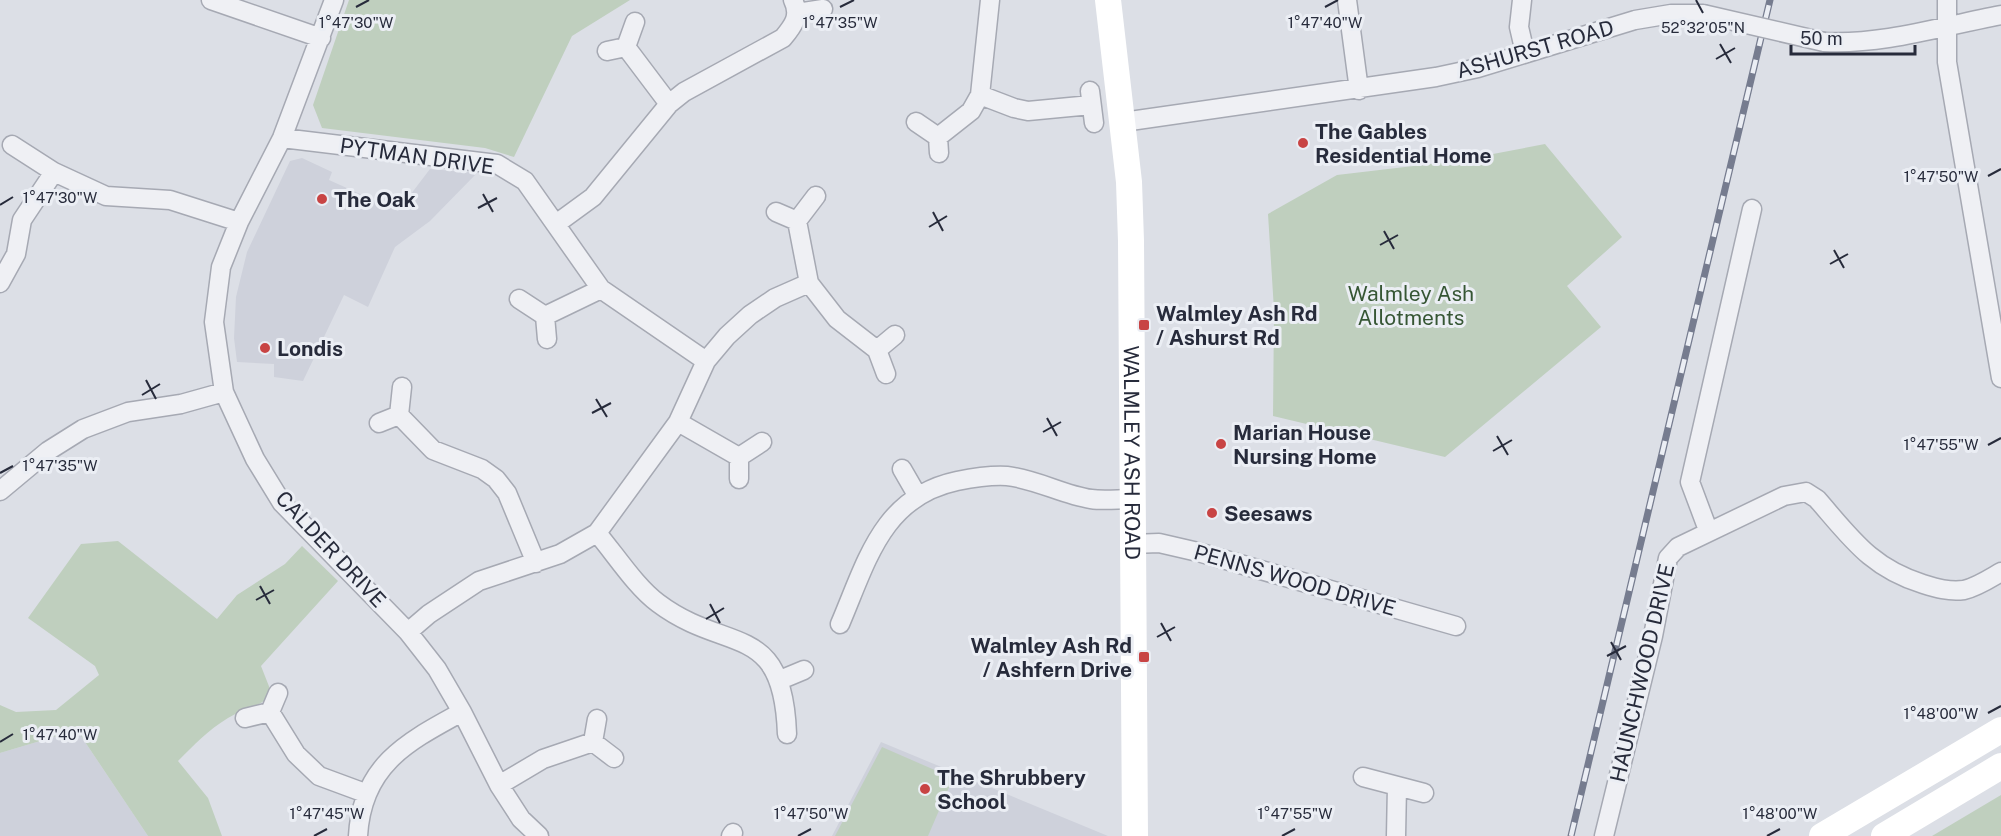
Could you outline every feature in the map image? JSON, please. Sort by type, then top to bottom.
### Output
[{"type":"street","points":[[211,0],[321,38]]},
{"type":"street","name":"CALDER DRIVE","points":[[334,0],[282,138],[239,222],[221,267],[214,322],[224,392],[255,459],[282,502],[408,632],[437,669],[499,785],[521,819],[539,836]]},
{"type":"street","points":[[916,122],[939,145],[971,111],[980,95],[990,0]]},
{"type":"street","name":"WALMLEY ASH ROAD","points":[[1108,0],[1123,122],[1131,241],[1134,836]]},
{"type":"street","points":[[1347,0],[1359,90]]},
{"type":"street","points":[[1522,0],[1519,27],[1526,53]]},
{"type":"street","points":[[1947,0],[1947,62],[2001,378]]},
{"type":"street","points":[[556,224],[593,197],[669,104],[684,92],[783,38],[793,25],[795,6],[823,9]]},
{"type":"street","name":"ASHURST ROAD","points":[[1123,122],[1359,90],[1478,68],[1635,20],[1671,14],[1703,14],[1824,42],[1851,43],[1946,28],[2001,15]]},
{"type":"street","points":[[626,47],[635,22]]},
{"type":"street","points":[[626,47],[669,104]]},
{"type":"street","points":[[607,51],[626,47]]},
{"type":"street","points":[[980,95],[1028,111],[1092,106]]},
{"type":"street","name":"PYTMAN DRIVE","points":[[282,138],[497,164],[525,181],[601,289],[706,361]]},
{"type":"street","points":[[12,145],[54,172],[106,196],[170,200],[239,222]]},
{"type":"street","points":[[0,283],[16,254],[22,220],[54,172]]},
{"type":"street","points":[[816,196],[797,221],[809,283],[837,319],[877,350],[886,374]]},
{"type":"street","points":[[1708,530],[1690,482],[1753,241],[1752,208]]},
{"type":"street","points":[[776,212],[797,221]]},
{"type":"street","points":[[408,632],[470,586],[560,554],[597,533],[678,422],[706,361],[750,315],[775,298],[809,283]]},
{"type":"street","points":[[545,316],[601,289]]},
{"type":"street","points":[[519,299],[545,316]]},
{"type":"street","points":[[545,316],[547,339]]},
{"type":"street","points":[[877,350],[895,334]]},
{"type":"street","points":[[399,415],[402,387]]},
{"type":"street","points":[[0,491],[48,451],[84,429],[128,412],[181,404],[224,392]]},
{"type":"street","points":[[379,423],[399,415]]},
{"type":"street","points":[[399,415],[433,450],[482,470],[496,479],[507,493],[536,563]]},
{"type":"street","points":[[678,422],[739,458]]},
{"type":"street","points":[[739,458],[762,442]]},
{"type":"street","points":[[739,458],[739,479]]},
{"type":"street","points":[[902,469],[917,495]]},
{"type":"street","points":[[840,624],[877,539],[892,516],[917,495],[934,486],[956,481],[1007,476],[1090,499],[1132,500]]},
{"type":"street","name":"HAUNCHWOOD DRIVE","points":[[1604,836],[1653,636],[1668,558],[1678,547],[1708,530],[1784,496],[1806,492],[1817,499],[1876,563],[1907,579],[1942,590],[1962,590],[1977,586],[2001,572]]},
{"type":"street","points":[[597,533],[655,602],[687,623],[748,644],[766,659],[780,680],[786,708],[787,734]]},
{"type":"street","name":"PENNS WOOD DRIVE","points":[[1132,544],[1159,543],[1198,552],[1456,626]]},
{"type":"street","points":[[780,680],[804,670]]},
{"type":"street","points":[[270,712],[278,693]]},
{"type":"street","points":[[270,712],[296,754],[319,776],[365,793]]},
{"type":"street","points":[[245,718],[270,712]]},
{"type":"street","points":[[358,836],[365,793],[382,766],[399,749],[462,712]]},
{"type":"street","points":[[593,742],[597,719]]},
{"type":"street","points":[[1822,836],[2001,730]]},
{"type":"street","points":[[499,785],[543,759],[593,742]]},
{"type":"street","points":[[593,742],[614,758]]},
{"type":"street","points":[[1884,836],[2001,766]]},
{"type":"street","points":[[1363,777],[1424,793]]},
{"type":"street","points":[[1396,836],[1397,786]]},
{"type":"shaded area","points":[[302,158],[332,172],[329,180],[398,211],[430,169],[477,173],[430,221],[395,247],[368,307],[344,295],[303,381],[274,377],[274,364],[237,362],[234,338],[236,297],[247,252],[290,161]]},
{"type":"shaded area","points":[[77,730],[148,836],[0,836],[0,753]]},
{"type":"shaded area","name":"The Shrubbery School","points":[[881,742],[1108,836],[832,836]]},
{"type":"green space","points":[[349,0],[630,0],[572,36],[514,157],[485,148],[322,128],[313,105]]},
{"type":"green space","name":"Walmley Ash Allotments","points":[[1545,144],[1622,237],[1567,286],[1601,327],[1445,457],[1273,416],[1274,310],[1268,214],[1337,175],[1456,161]]},
{"type":"green space","points":[[118,541],[217,619],[237,595],[285,564],[302,546],[338,581],[261,666],[272,694],[263,702],[221,723],[178,761],[208,798],[222,836],[148,836],[77,730],[0,753],[0,705],[16,712],[56,710],[99,675],[95,666],[28,618],[81,544]]},
{"type":"green space","points":[[882,747],[953,778],[928,836],[835,836]]},
{"type":"green space","points":[[2001,795],[2001,836],[1932,836]]},
{"type":"railway","points":[[1571,836],[1770,0]]},
{"type":"place","name":"The Gables Residential Home","points":[[1303,143]]},
{"type":"place","name":"The Oak","points":[[322,199]]},
{"type":"place","name":"Walmley Ash Rd / Ashurst Rd","points":[[1144,325]]},
{"type":"place","name":"Londis","points":[[265,348]]},
{"type":"place","name":"Marian House Nursing Home","points":[[1221,444]]},
{"type":"place","name":"Seesaws","points":[[1212,513]]},
{"type":"place","name":"Walmley Ash Rd / Ashfern Drive","points":[[1144,657]]},
{"type":"place","name":"The Shrubbery School","points":[[925,789]]}]
